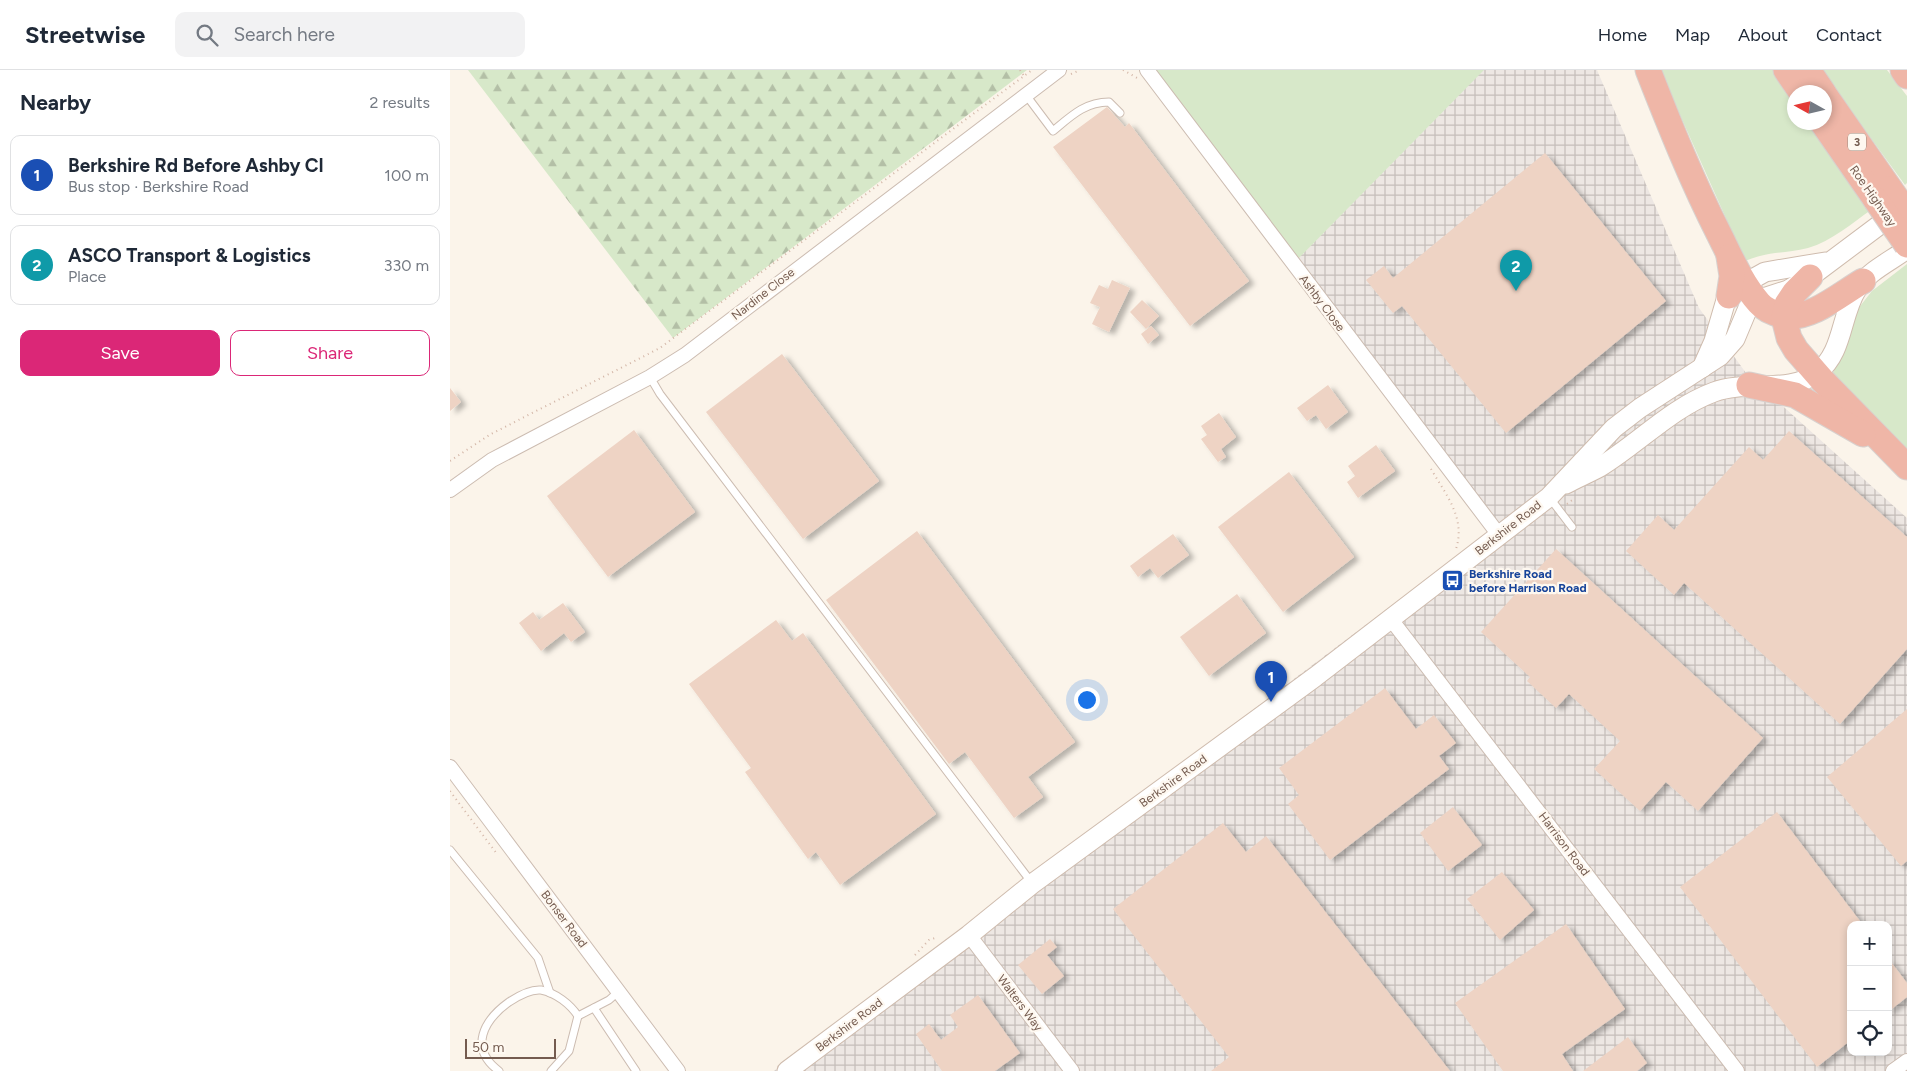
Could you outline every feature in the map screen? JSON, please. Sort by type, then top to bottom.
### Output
[{"type":"highway","points":[[1648,70],[1688,168],[1744,292],[1772,312],[1784,316],[1811,312],[1863,281]]},
{"type":"highway","points":[[1786,70],[1796,85]]},
{"type":"highway","name":"Roe Highway","points":[[1808,70],[1818,85]]},
{"type":"highway","points":[[1903,70],[1907,76]]},
{"type":"highway","name":"Roe Highway","points":[[1832,106],[1891,198],[1907,245]]},
{"type":"highway","name":"Roe Highway","points":[[1829,130],[1907,213]]},
{"type":"highway","points":[[1810,276],[1790,298],[1784,316],[1786,331],[1792,344],[1817,374],[1907,467]]},
{"type":"highway","points":[[1749,385],[1794,395],[1889,449]]},
{"type":"main road","points":[[1744,292],[1788,290],[1810,276],[1839,256],[1891,198]]},
{"type":"main road","points":[[1817,374],[1825,366],[1837,347],[1850,304],[1863,281],[1907,249]]},
{"type":"main road","points":[[1702,368],[1744,292],[1764,272],[1810,265],[1839,256]]},
{"type":"main road","name":"Berkshire Road","points":[[788,1071],[969,935],[1032,884],[1315,677],[1552,493],[1614,428],[1702,368],[1729,347],[1739,332],[1748,308],[1744,292]]},
{"type":"main road","name":"Berkshire Road","points":[[1552,493],[1600,466],[1688,405],[1725,389],[1749,385],[1787,385],[1809,379],[1817,374]]},
{"type":"street","name":"Nardine Close","points":[[450,490],[492,460],[650,377],[685,355],[779,281],[899,193],[1059,70]]},
{"type":"street","name":"Ashby Close","points":[[1147,70],[1498,535]]},
{"type":"street","name":"Harrison Road","points":[[1390,618],[1737,1071]]},
{"type":"street","name":"Bonser Road","points":[[450,767],[678,1071]]},
{"type":"street","name":"Walters Way","points":[[969,935],[1072,1071]]},
{"type":"street","points":[[1893,1071],[1907,1061]]},
{"type":"lane","points":[[1026,95],[1053,131],[1081,108],[1099,102],[1109,102],[1120,113]]},
{"type":"lane","points":[[650,377],[660,394],[1032,884]]},
{"type":"lane","points":[[1552,493],[1572,527]]},
{"type":"lane","points":[[450,850],[538,958],[550,993]]},
{"type":"lane","points":[[499,1071],[492,1066],[483,1047],[482,1038],[485,1025],[501,1008],[516,997],[539,990],[550,993],[571,1006],[578,1016],[570,1051],[551,1071]]},
{"type":"lane","points":[[578,1016],[609,1000],[618,992]]},
{"type":"lane","points":[[594,1008],[636,1071]]},
{"type":"path","points":[[1020,70],[1024,76]]},
{"type":"path","points":[[450,461],[490,434],[660,348],[1032,70]]},
{"type":"path","points":[[1429,465],[1450,502],[1459,524],[1460,535],[1452,554]]},
{"type":"shaded area","points":[[1483,70],[1597,70],[1699,308],[1746,373],[1907,518],[1907,1071],[774,1071],[1493,529],[1292,264]]},
{"type":"green space","points":[[468,70],[1027,70],[673,338]]},
{"type":"green space","points":[[1147,70],[1484,70],[1293,264]]},
{"type":"green space","points":[[1660,70],[1773,70],[1787,91],[1787,130],[1815,130],[1871,210],[1817,245],[1745,261]]},
{"type":"green space","points":[[1821,70],[1887,70],[1907,96],[1907,183],[1905,185],[1832,85]]},
{"type":"green space","points":[[1907,264],[1907,454],[1831,377],[1847,344],[1857,310],[1872,291]]},
{"type":"building","points":[[1107,107],[1125,127],[1129,123],[1249,281],[1190,326],[1053,147]]},
{"type":"building","points":[[1545,153],[1666,301],[1506,433],[1402,306],[1393,313],[1366,280],[1384,266],[1393,278]]},
{"type":"building","points":[[1112,280],[1130,288],[1109,332],[1092,324],[1100,307],[1090,303],[1099,285],[1108,289]]},
{"type":"building","points":[[1142,300],[1159,316],[1146,329],[1130,312]]},
{"type":"building","points":[[1151,326],[1159,335],[1148,344],[1141,334]]},
{"type":"building","points":[[782,354],[879,481],[803,539],[706,412]]},
{"type":"building","points":[[1328,385],[1348,412],[1326,429],[1316,415],[1307,421],[1297,408]]},
{"type":"building","points":[[450,388],[461,402],[450,411]]},
{"type":"building","points":[[1219,413],[1236,437],[1221,449],[1226,457],[1218,462],[1201,439],[1207,435],[1201,426]]},
{"type":"building","points":[[634,430],[695,512],[608,577],[547,496]]},
{"type":"building","points":[[1789,431],[1907,537],[1907,649],[1840,724],[1684,583],[1674,595],[1626,551],[1658,515],[1674,530],[1749,447],[1763,460]]},
{"type":"building","points":[[1376,445],[1395,471],[1358,498],[1347,482],[1355,476],[1348,466]]},
{"type":"building","points":[[1289,472],[1354,557],[1283,612],[1218,527]]},
{"type":"building","points":[[917,531],[1075,742],[1028,777],[1043,797],[1014,818],[965,752],[949,764],[826,600]]},
{"type":"building","points":[[1173,534],[1189,555],[1158,578],[1150,568],[1138,577],[1130,566]]},
{"type":"building","points":[[1556,549],[1763,738],[1698,811],[1666,782],[1640,811],[1594,769],[1620,741],[1569,694],[1556,708],[1527,681],[1530,677],[1481,632]]},
{"type":"building","points":[[1237,594],[1266,633],[1209,676],[1180,637]]},
{"type":"building","points":[[563,603],[585,632],[571,642],[564,633],[541,651],[519,623],[533,612],[539,620]]},
{"type":"building","points":[[776,620],[792,641],[803,633],[936,814],[840,885],[816,852],[808,859],[745,772],[751,768],[689,684]]},
{"type":"building","points":[[1385,688],[1416,729],[1434,715],[1456,743],[1439,756],[1449,769],[1330,860],[1288,804],[1299,795],[1279,768]]},
{"type":"building","points":[[1907,709],[1907,861],[1901,866],[1827,777]]},
{"type":"building","points":[[1453,807],[1482,845],[1448,871],[1420,833]]},
{"type":"building","points":[[1777,812],[1860,921],[1847,921],[1847,1043],[1817,1067],[1680,887]]},
{"type":"building","points":[[1223,823],[1246,852],[1266,836],[1450,1071],[1211,1071],[1229,1057],[1113,909]]},
{"type":"building","points":[[1502,872],[1534,910],[1500,940],[1467,899]]},
{"type":"building","points":[[1566,924],[1625,1009],[1562,1054],[1573,1071],[1503,1071],[1455,1003]]},
{"type":"building","points":[[1050,939],[1057,947],[1047,955],[1064,976],[1042,994],[1018,965]]},
{"type":"building","points":[[1892,963],[1907,983],[1907,997],[1892,1009]]},
{"type":"building","points":[[978,995],[1020,1053],[995,1071],[942,1071],[916,1034],[929,1024],[941,1040],[958,1027],[950,1015]]},
{"type":"building","points":[[1628,1037],[1647,1063],[1637,1071],[1583,1071]]},
{"type":"place","name":"ASCO Transport & Logistics","points":[[1516,291]]},
{"type":"place","name":"Berkshire Road before Harrison Road","points":[[1453,581]]},
{"type":"place","name":"Berkshire Rd Before Ashby Cl","points":[[1271,702]]}]
